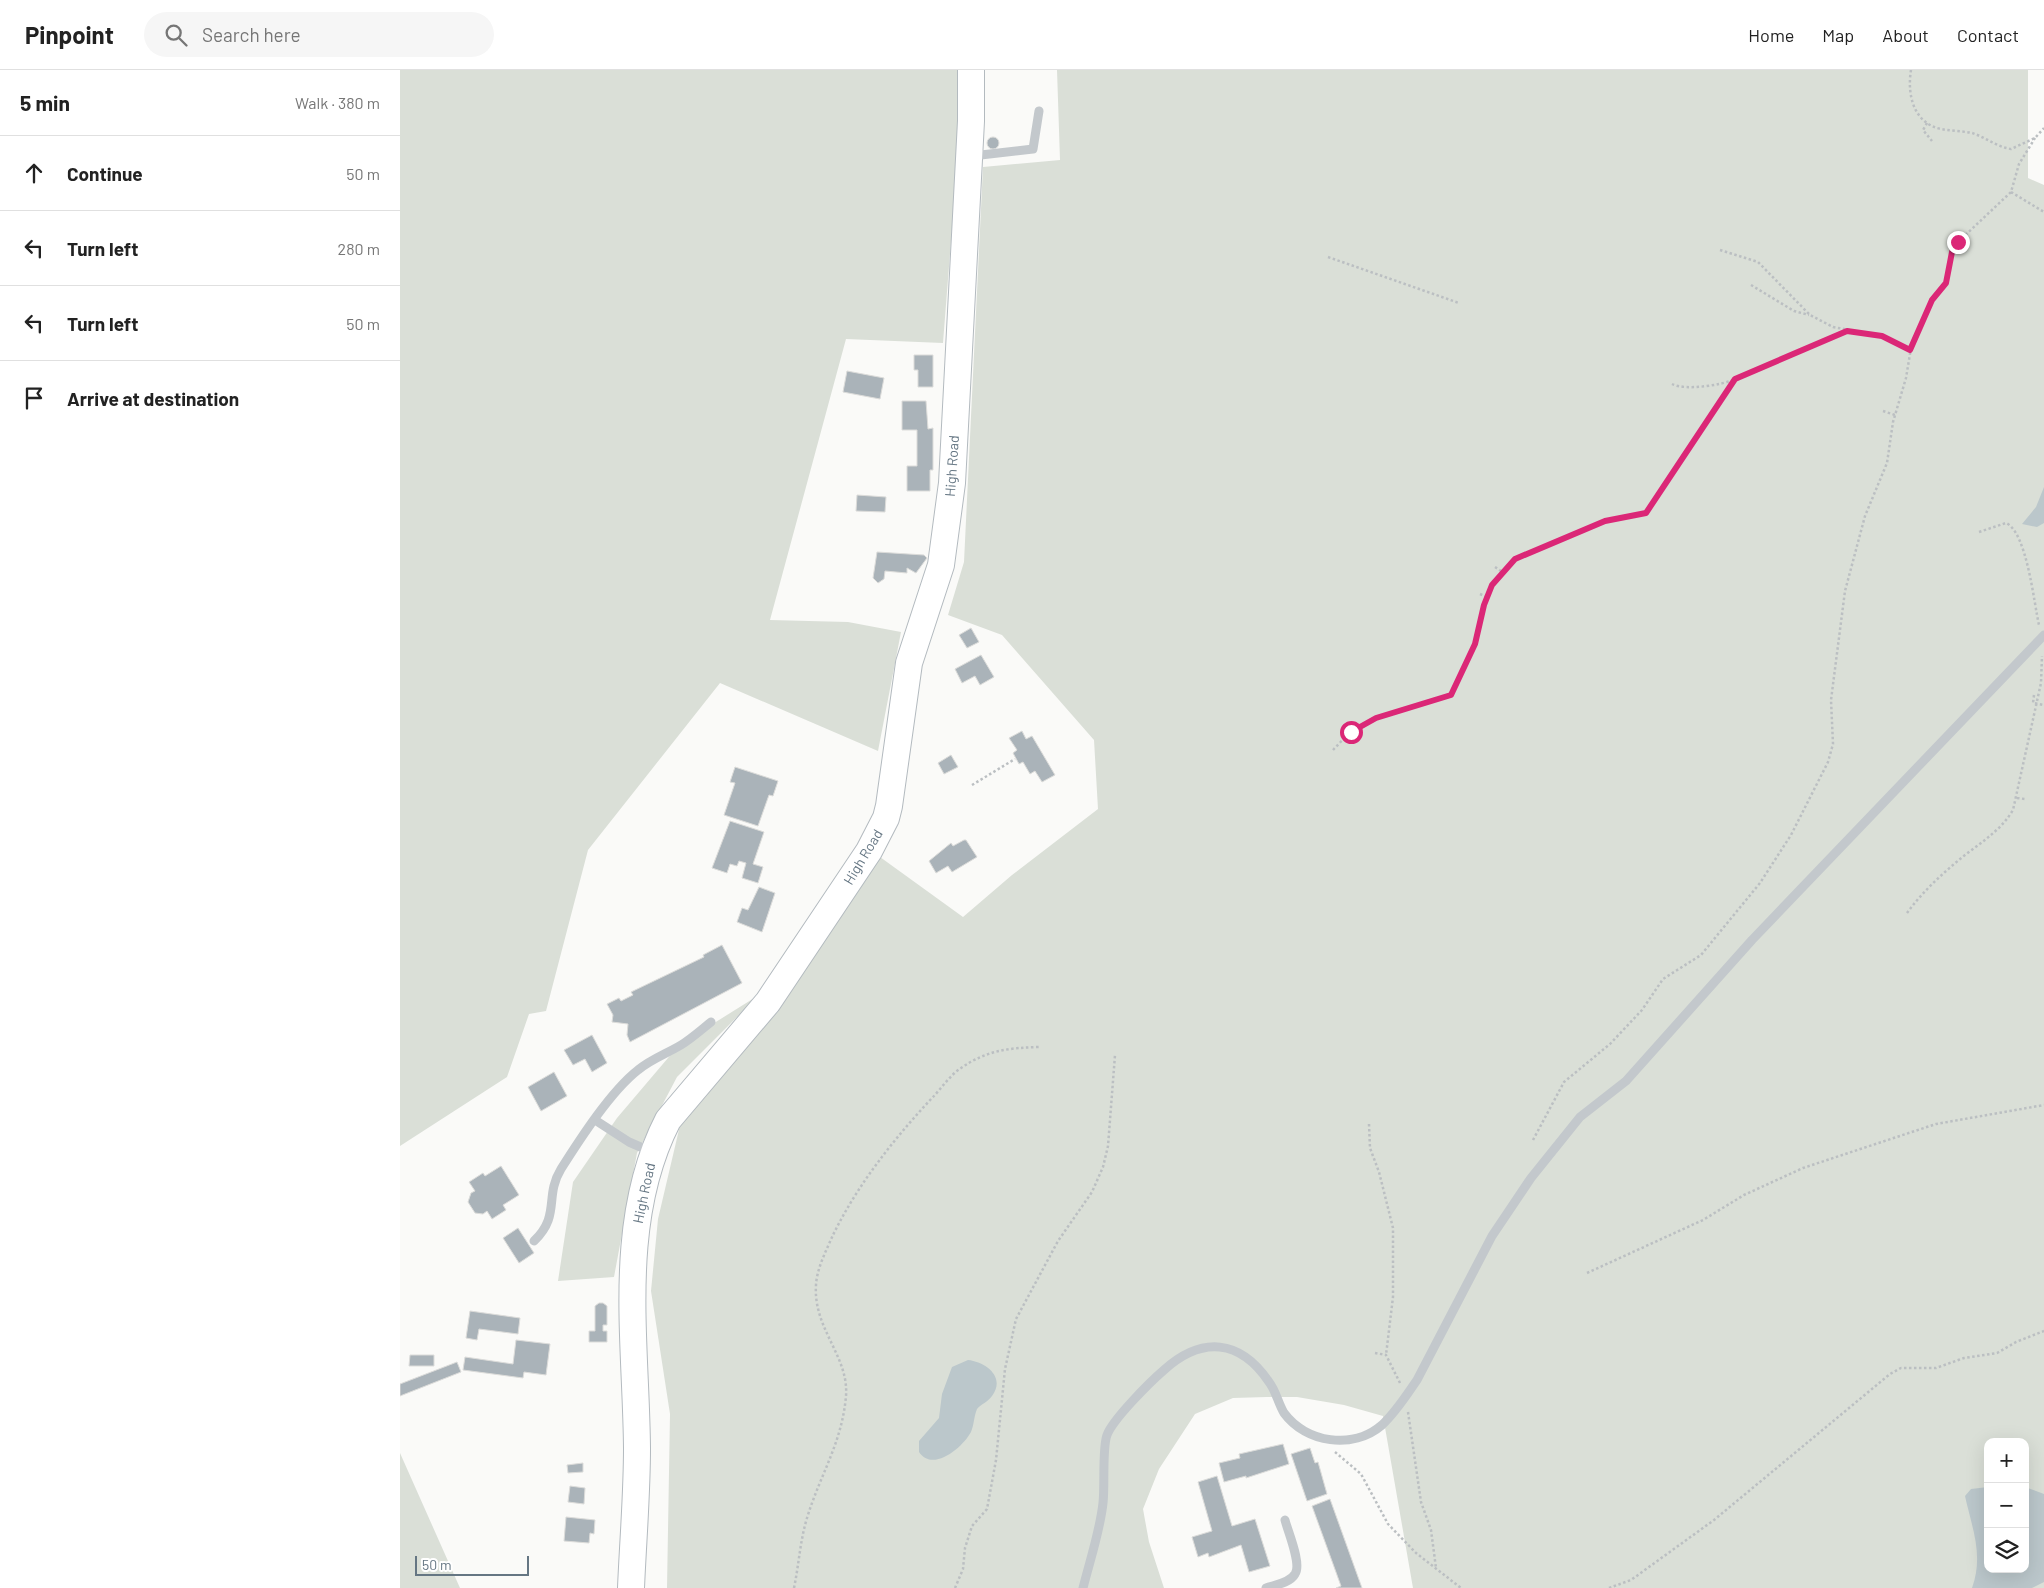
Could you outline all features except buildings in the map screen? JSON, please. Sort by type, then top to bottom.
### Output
[{"type":"main road","name":"High Road","points":[[631,1588],[637,1450],[632,1304],[635,1244],[645,1176],[653,1152],[668,1120],[768,1002],[868,851],[886,818],[892,788],[909,662],[933,595],[946,532],[952,483],[969,156],[971,70]]},
{"type":"lane","points":[[969,156],[1033,149],[1039,111]]},
{"type":"lane","points":[[1083,1588],[1103,1505],[1105,1447],[1109,1430],[1161,1372],[1182,1356],[1216,1346],[1233,1349],[1242,1354],[1270,1383],[1285,1413],[1300,1429],[1326,1440],[1339,1441],[1368,1434],[1380,1426],[1404,1400],[1438,1342],[1492,1236],[1531,1178],[1580,1117],[1626,1081],[1752,940],[2043,636]]},
{"type":"lane","points":[[534,1241],[546,1230],[550,1217],[555,1181],[595,1120],[636,1071],[655,1058],[681,1045],[711,1022]]},
{"type":"lane","points":[[595,1120],[629,1142],[653,1152]]},
{"type":"lane","points":[[1266,1588],[1291,1579],[1298,1565],[1285,1520]]},
{"type":"path","points":[[1910,70],[1910,98],[1914,107],[1927,123],[1942,129],[1971,133],[2011,149],[2035,138]]},
{"type":"path","points":[[1927,123],[1923,130],[1932,141]]},
{"type":"path","points":[[1533,1140],[1564,1082],[1610,1044],[1642,1010],[1663,979],[1701,955],[1760,883],[1791,836],[1828,762],[1833,744],[1831,700],[1845,591],[1865,516],[1887,463],[1895,415],[1906,378],[1910,350],[1932,300],[1946,283],[1952,252],[1958,242],[2011,192],[2019,164],[2035,138],[2044,128]]},
{"type":"path","points":[[2011,192],[2044,212]]},
{"type":"path","points":[[1720,250],[1758,262],[1810,315]]},
{"type":"path","points":[[1328,258],[1459,303]]},
{"type":"path","points":[[1750,285],[1794,311],[1810,315],[1833,327],[1882,336],[1910,350]]},
{"type":"path","points":[[1672,384],[1680,388],[1697,387],[1735,379],[1847,331]]},
{"type":"path","points":[[1333,750],[1351,732],[1376,718],[1451,695],[1475,644],[1492,585],[1503,572],[1515,559],[1605,521],[1646,513],[1735,379]]},
{"type":"path","points":[[1883,411],[1895,415]]},
{"type":"path","points":[[1907,913],[1916,901],[1949,869],[1986,841],[2007,821],[2017,798],[2036,704],[2040,682],[2043,636],[2026,561],[2019,540],[2010,525],[2006,523],[1978,532]]},
{"type":"path","points":[[1495,566],[1507,575]]},
{"type":"path","points":[[1480,594],[1487,597]]},
{"type":"path","points":[[2034,695],[2033,704],[2044,705]]},
{"type":"path","points":[[972,785],[1015,759]]},
{"type":"path","points":[[2017,798],[2025,799]]},
{"type":"path","points":[[794,1588],[800,1545],[820,1483],[833,1454],[846,1395],[846,1378],[816,1310],[818,1273],[827,1248],[846,1208],[872,1170],[906,1126],[960,1069],[1003,1048],[1039,1047]]},
{"type":"path","points":[[955,1588],[963,1569],[965,1548],[972,1526],[987,1510],[996,1460],[1005,1369],[1016,1319],[1058,1241],[1092,1192],[1103,1167],[1108,1146],[1115,1055]]},
{"type":"path","points":[[1587,1273],[1704,1220],[1744,1195],[1803,1168],[1936,1124],[2044,1105]]},
{"type":"path","points":[[1369,1124],[1370,1148],[1392,1228],[1393,1297],[1386,1355],[1399,1379],[1411,1422],[1418,1482],[1431,1530],[1436,1568]]},
{"type":"path","points":[[1609,1588],[1631,1580],[1714,1520],[1890,1374],[1901,1368],[1936,1368],[1964,1358],[1997,1353],[2016,1342],[2044,1331]]},
{"type":"path","points":[[1375,1353],[1386,1355]]},
{"type":"path","points":[[1326,1440],[1338,1455],[1362,1474],[1388,1524],[1416,1553],[1458,1587]]},
{"type":"shaded area","points":[[400,70],[959,70],[957,164],[943,343],[846,339],[770,620],[848,622],[901,632],[878,751],[720,683],[588,850],[546,1011],[529,1014],[507,1077],[400,1146]]},
{"type":"shaded area","points":[[1057,70],[2028,70],[2028,178],[2044,185],[2044,1588],[1413,1588],[1383,1416],[1344,1405],[1297,1397],[1267,1397],[1233,1398],[1195,1414],[1159,1469],[1143,1509],[1149,1542],[1164,1588],[667,1588],[670,1414],[651,1291],[658,1219],[681,1121],[880,857],[963,917],[1012,875],[1098,809],[1094,740],[1002,635],[948,615],[964,562],[983,167],[1060,160]]},
{"type":"shaded area","points":[[2044,487],[2044,523],[2037,527],[2022,524],[2036,507]]},
{"type":"shaded area","points":[[759,995],[677,1077],[637,1153],[614,1277],[558,1281],[573,1182],[617,1118],[679,1045]]},
{"type":"shaded area","points":[[968,1360],[987,1367],[992,1372],[997,1383],[996,1389],[990,1398],[977,1409],[971,1432],[955,1450],[939,1459],[925,1458],[919,1452],[919,1441],[939,1418],[942,1394],[952,1367]]},
{"type":"shaded area","points":[[400,1453],[460,1588],[400,1588]]},
{"type":"shaded area","points":[[1984,1487],[1984,1573],[2029,1573],[2029,1488],[2044,1494],[2044,1582],[2032,1588],[1972,1588],[1977,1564],[1977,1553],[1965,1496],[1971,1489]]},
{"type":"route","points":[[1351,732],[1376,718],[1451,695],[1475,644],[1484,605],[1492,585],[1503,572],[1515,559],[1605,521],[1646,513],[1735,379],[1847,331],[1866,332],[1882,336],[1910,350],[1932,300],[1946,283],[1952,252],[1958,242]]}]
